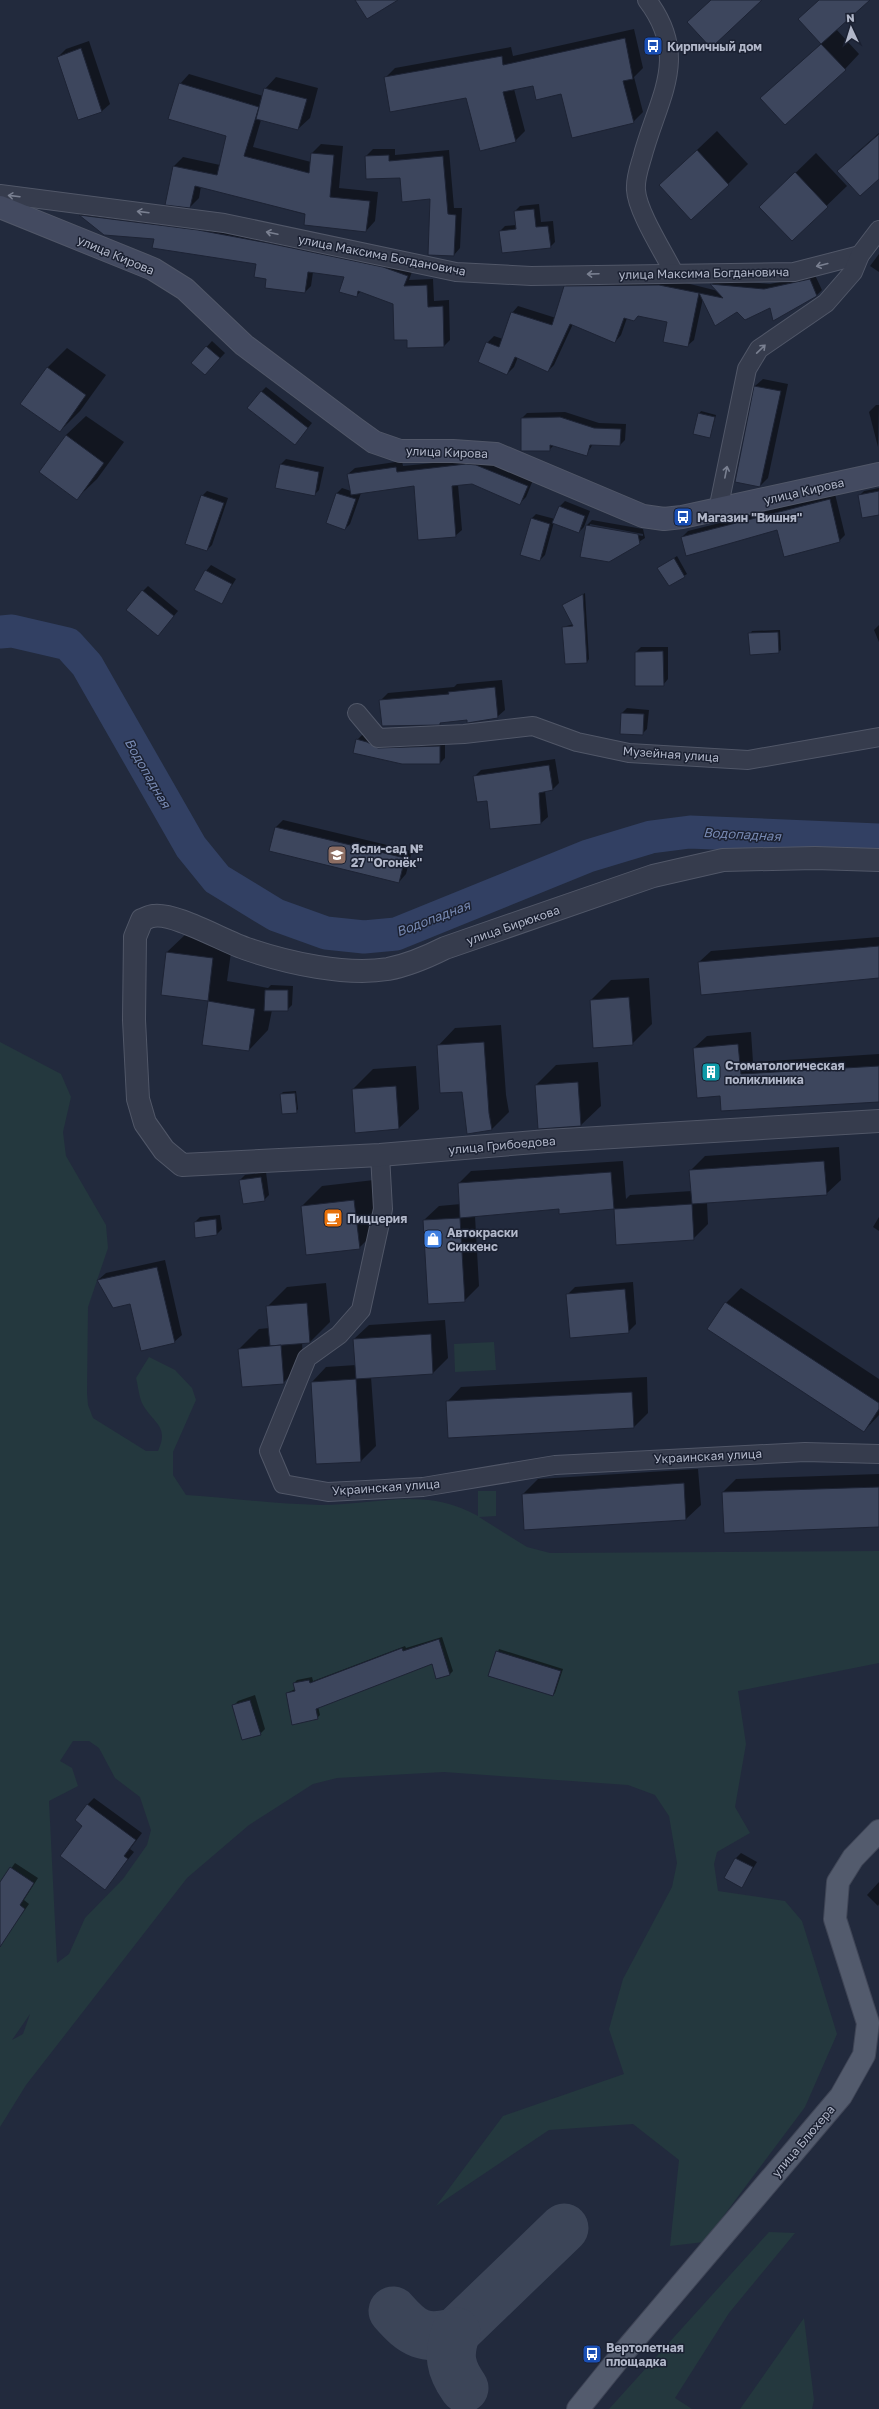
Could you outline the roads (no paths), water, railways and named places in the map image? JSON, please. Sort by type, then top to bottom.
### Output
[{"type":"main road","name":"улица Кирова","points":[[0,207],[153,269],[185,289],[244,345],[374,442],[400,451],[453,451],[496,454],[643,516],[664,519],[718,510],[879,474]]},
{"type":"main road","name":"улица Блюхера","points":[[578,2409],[624,2352],[841,2096],[864,2055],[868,2023],[835,1919],[838,1882],[853,1858],[879,1831]]},
{"type":"street","points":[[647,0],[660,18],[670,55],[668,76],[644,149],[636,191],[639,205],[674,273]]},
{"type":"street","name":"улица Максима Богдановича","points":[[0,194],[222,222],[456,272],[531,276],[794,272],[860,255]]},
{"type":"street","points":[[718,510],[747,369],[759,349],[826,303],[853,272],[860,255],[879,230]]},
{"type":"street","name":"Музейная улица","points":[[357,713],[378,738],[464,734],[533,726],[577,742],[629,753],[748,760],[879,737]]},
{"type":"street","name":"улица Бирюкова","points":[[154,915],[169,917],[247,949],[294,962],[335,969],[361,971],[388,969],[423,960],[445,948],[653,876],[723,860],[815,858],[879,860]]},
{"type":"street","name":"улица Грибоедова","points":[[154,915],[142,920],[135,937],[136,1067],[138,1099],[145,1123],[164,1150],[182,1165],[380,1155],[547,1141],[879,1121]]},
{"type":"street","name":"Украинская улица","points":[[380,1155],[383,1209],[369,1283],[361,1310],[339,1335],[307,1358],[269,1451],[283,1484],[328,1492],[423,1487],[555,1465],[805,1452],[879,1454]]},
{"type":"waterway","name":"Водопадная","points":[[0,632],[12,631],[68,644],[87,665],[191,847],[217,879],[276,915],[326,933],[364,937],[396,934],[588,856],[651,837],[690,832],[879,840]]},
{"type":"place","name":"Кирпичный дом","points":[[653,46]]},
{"type":"place","name":"Магазин \"Вишня\"","points":[[683,517]]},
{"type":"place","name":"Ясли-сад № 27 \"Огонёк\"","points":[[337,855]]},
{"type":"place","name":"Стоматологическая поликлиника","points":[[711,1072]]},
{"type":"place","name":"Пиццерия","points":[[333,1218]]},
{"type":"place","name":"Автокраски Сиккенс","points":[[433,1239]]},
{"type":"place","name":"Вертолетная площадка","points":[[592,2354]]}]
